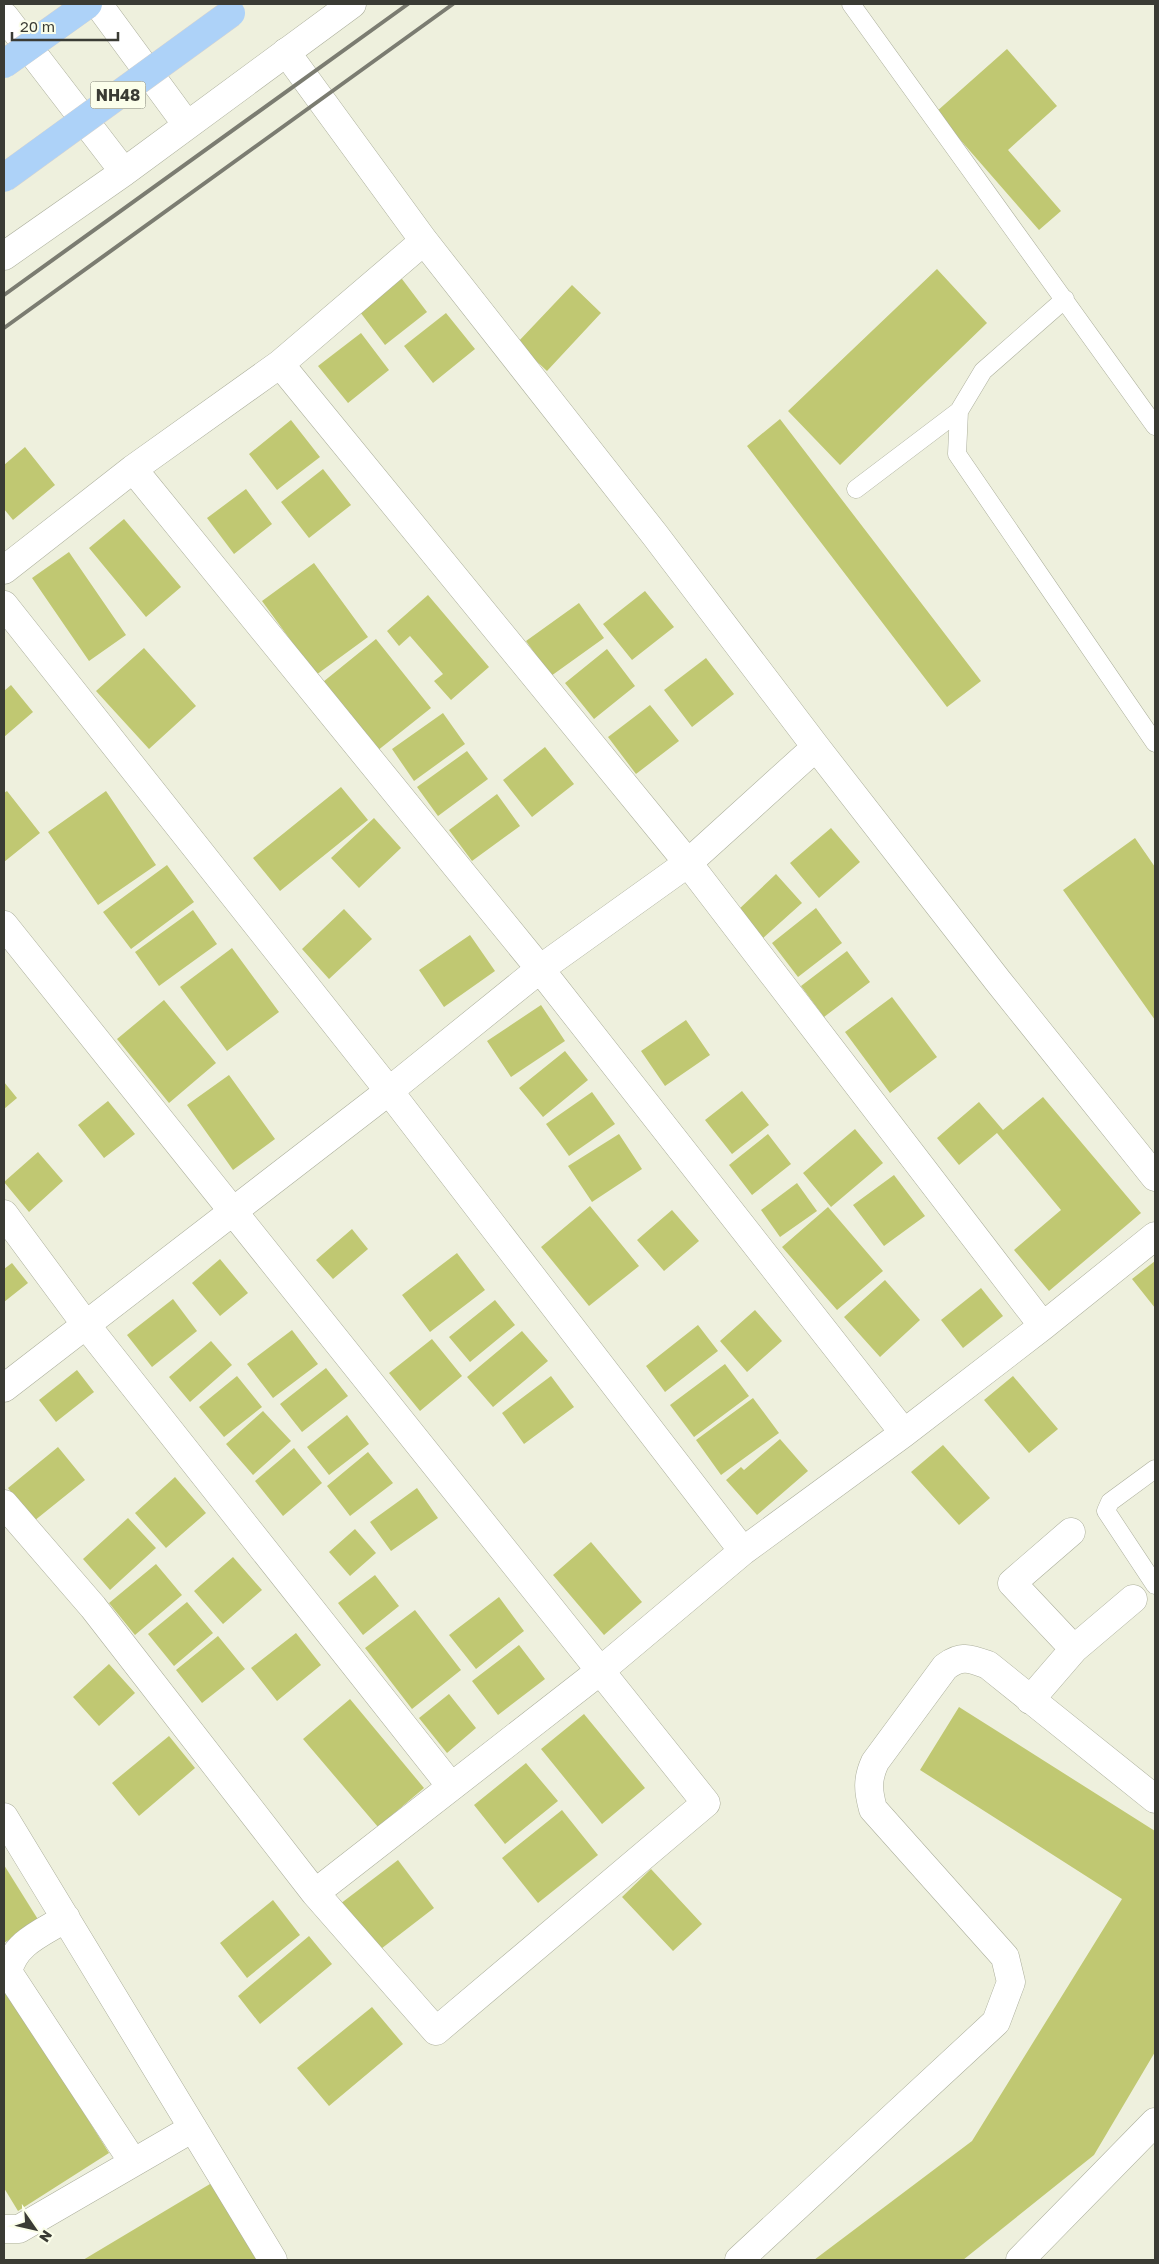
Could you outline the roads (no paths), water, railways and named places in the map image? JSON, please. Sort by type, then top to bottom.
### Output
[{"type":"highway","points":[[4,64],[88,4]]},
{"type":"highway","name":"NH48","points":[[4,178],[231,13]]},
{"type":"street","points":[[98,4],[187,125]]},
{"type":"street","points":[[4,256],[124,172],[352,4]]},
{"type":"street","points":[[10,13],[124,172]]},
{"type":"street","points":[[286,52],[424,241],[655,535],[816,747],[1004,989],[1155,1177]]},
{"type":"street","points":[[4,570],[134,468],[280,364],[424,241]]},
{"type":"street","points":[[280,364],[688,863],[1043,1326]]},
{"type":"street","points":[[134,468],[540,969],[904,1433]]},
{"type":"street","points":[[4,605],[389,1091],[743,1551]]},
{"type":"street","points":[[4,1388],[389,1091],[540,969],[688,863],[816,747]]},
{"type":"street","points":[[4,926],[706,1803],[436,2031],[315,1892],[93,1607],[4,1504]]},
{"type":"street","points":[[4,1214],[86,1325],[450,1785]]},
{"type":"street","points":[[315,1892],[450,1785],[600,1671],[743,1551],[904,1433],[1043,1326],[1155,1236]]},
{"type":"street","points":[[1072,1532],[1012,1583],[1074,1649]]},
{"type":"street","points":[[1030,1700],[1074,1649],[1144,1592]]},
{"type":"street","points":[[739,2260],[996,2022],[1011,1982],[1005,1957],[873,1809],[869,1796],[868,1776],[875,1762],[945,1667],[955,1659],[973,1660],[988,1665],[1155,1799]]},
{"type":"street","points":[[4,1817],[273,2260]]},
{"type":"street","points":[[66,1918],[21,1946],[10,1958],[8,1972],[133,2162]]},
{"type":"street","points":[[1020,2260],[1155,2122]]},
{"type":"street","points":[[5,2230],[18,2229],[193,2128]]},
{"type":"lane","points":[[852,4],[1155,426]]},
{"type":"lane","points":[[856,489],[959,411],[983,371],[1065,300]]},
{"type":"lane","points":[[959,411],[957,454],[1155,743]]},
{"type":"lane","points":[[1144,1592],[1106,1511],[1110,1502],[1155,1469]]},
{"type":"railway","points":[[4,295],[408,4]]},
{"type":"railway","points":[[4,328],[453,4]]}]
